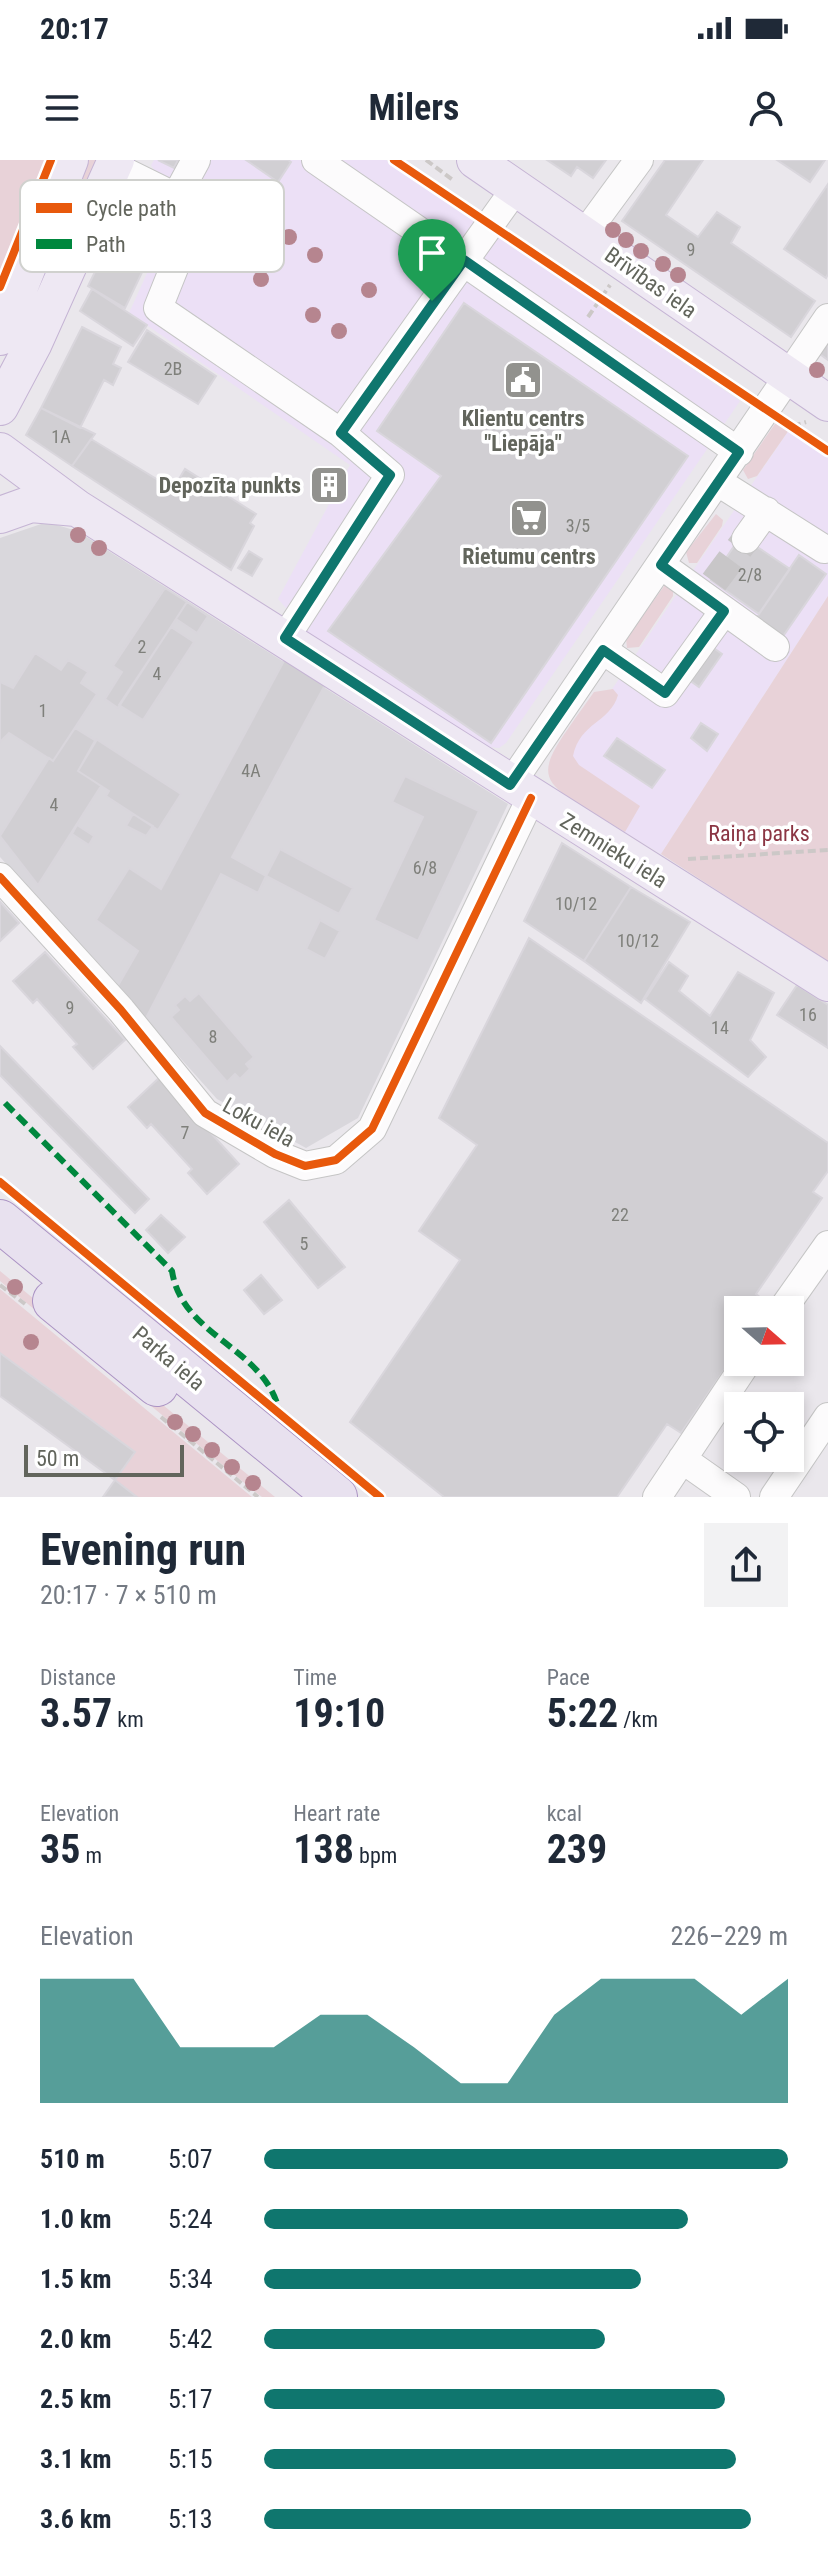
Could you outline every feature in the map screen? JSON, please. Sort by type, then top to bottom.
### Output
[{"type":"highway","name":"Parka iela","points":[[0,1221],[336,1497]]},
{"type":"highway","name":"Parka iela","points":[[0,1257],[294,1497]]},
{"type":"main road","points":[[63,180],[70,160]]},
{"type":"main road","name":"Brīvības iela","points":[[475,160],[828,403]]},
{"type":"main road","points":[[0,337],[29,272]]},
{"type":"main road","points":[[0,407],[34,343],[66,272]]},
{"type":"main road","name":"Zemnieku iela","points":[[0,451],[77,508],[285,638],[521,792],[828,983]]},
{"type":"main road","points":[[0,515],[31,504],[77,508]]},
{"type":"street","points":[[185,180],[196,160]]},
{"type":"street","points":[[316,160],[739,452]]},
{"type":"street","points":[[584,235],[639,160]]},
{"type":"street","points":[[114,163],[147,180]]},
{"type":"street","points":[[341,433],[516,188]]},
{"type":"street","points":[[172,272],[158,308],[341,433],[390,475],[285,638]]},
{"type":"street","name":"Loku iela","points":[[0,877],[121,1010],[205,1113],[275,1154],[305,1166],[336,1160],[372,1129],[521,792],[603,650],[828,318]]},
{"type":"street","points":[[718,482],[824,549]]},
{"type":"street","points":[[746,539],[766,511]]},
{"type":"street","points":[[661,565],[714,596],[775,647]]},
{"type":"street","points":[[603,650],[665,693],[714,596]]},
{"type":"street","points":[[792,1296],[828,1245]]},
{"type":"street","points":[[657,1497],[738,1376]]},
{"type":"street","points":[[774,1497],[828,1417]]},
{"type":"street","points":[[682,1459],[736,1497]]},
{"type":"path","points":[[575,337],[624,262]]},
{"type":"path","points":[[587,290],[612,307]]},
{"type":"path","points":[[769,408],[805,435]]},
{"type":"path","points":[[679,860],[828,850]]},
{"type":"shaded area","points":[[154,160],[386,160],[740,401],[506,743],[499,748],[489,747],[308,633],[278,599],[350,465],[129,313],[148,272],[284,272],[284,180],[160,180],[151,165]]},
{"type":"shaded area","points":[[789,430],[828,457],[828,596],[661,854],[560,793],[565,758]]},
{"type":"shaded area","points":[[47,522],[77,531],[508,804],[358,1118],[306,1148],[217,1099],[0,857],[0,538]]},
{"type":"green space","points":[[0,160],[51,160],[43,180],[20,180],[20,237],[0,287]]},
{"type":"green space","points":[[84,160],[103,160],[90,180],[78,180]]},
{"type":"green space","points":[[777,421],[789,430],[757,476],[748,479],[743,470]]},
{"type":"green space","points":[[716,514],[723,520],[722,526],[697,563],[689,563],[686,552]]},
{"type":"green space","points":[[665,585],[673,591],[673,596],[639,647],[627,648],[626,638]]},
{"type":"green space","name":"Raiņa parks","points":[[828,596],[828,962],[661,854]]},
{"type":"green space","points":[[613,689],[618,695],[614,704],[582,736],[573,756],[579,765],[640,806],[625,832],[570,799],[556,787],[549,775],[549,762],[558,745],[594,692]]},
{"type":"green space","points":[[0,1271],[275,1497],[262,1497],[254,1491],[0,1281]]},
{"type":"green space","points":[[0,1289],[252,1497],[137,1497],[115,1480],[135,1452],[0,1353]]},
{"type":"building","points":[[158,160],[178,160],[174,168]]},
{"type":"building","points":[[246,160],[291,162],[279,180]]},
{"type":"building","points":[[547,160],[606,160],[593,178],[577,167],[571,176]]},
{"type":"building","points":[[665,160],[703,160],[666,215],[698,237],[717,212],[740,227],[731,243],[815,301],[791,337],[622,221]]},
{"type":"building","points":[[777,160],[825,160],[810,182]]},
{"type":"building","points":[[828,184],[828,274],[826,278],[784,249]]},
{"type":"building","points":[[95,272],[142,272],[125,308],[88,286]]},
{"type":"building","points":[[92,289],[147,325],[133,346],[80,311]]},
{"type":"building","name":"Rietumu centrs","points":[[464,303],[688,456],[491,743],[328,631],[441,476],[377,431]]},
{"type":"building","points":[[82,327],[121,347],[113,364],[121,368],[113,385],[104,380],[80,428],[41,408]]},
{"type":"building","points":[[147,330],[216,376],[198,404],[128,362]]},
{"type":"building","points":[[828,335],[828,360],[817,352]]},
{"type":"building","points":[[41,408],[95,434],[72,466],[26,435]]},
{"type":"building","points":[[91,439],[173,489],[185,469],[256,514],[250,523],[254,526],[231,570],[72,466]]},
{"type":"building","name":"Depozīta punkts","points":[[332,470],[342,477],[327,499],[317,492]]},
{"type":"building","points":[[741,536],[790,569],[759,614],[711,580]]},
{"type":"building","points":[[249,551],[262,559],[252,576],[238,568]]},
{"type":"building","points":[[799,555],[826,574],[779,642],[752,624]]},
{"type":"building","points":[[165,588],[187,602],[118,708],[105,699],[122,672],[113,666]]},
{"type":"building","points":[[187,602],[208,616],[197,633],[176,619]]},
{"type":"building","points":[[171,627],[194,642],[143,720],[119,705]]},
{"type":"building","points":[[701,639],[722,654],[699,687],[678,672]]},
{"type":"building","points":[[35,653],[61,670],[68,660],[88,672],[81,683],[97,694],[53,761],[9,733],[0,742],[0,682],[13,688]]},
{"type":"building","points":[[285,659],[325,685],[232,857],[266,876],[258,893],[221,874],[145,1020],[116,989],[138,951],[96,920],[129,868],[161,889]]},
{"type":"building","points":[[701,723],[718,734],[707,751],[691,738]]},
{"type":"building","points":[[75,728],[96,741],[78,771],[101,786],[38,885],[0,836],[49,758],[53,761]]},
{"type":"building","points":[[617,738],[665,770],[652,788],[604,756]]},
{"type":"building","points":[[96,739],[181,794],[158,830],[106,796],[109,791],[78,771]]},
{"type":"building","points":[[405,776],[479,811],[418,941],[374,920],[423,817],[392,802]]},
{"type":"building","points":[[133,814],[153,826],[146,836],[126,826]]},
{"type":"building","points":[[77,825],[94,836],[89,845],[72,834]]},
{"type":"building","points":[[562,843],[631,887],[584,961],[524,921]]},
{"type":"building","points":[[280,849],[353,888],[339,914],[266,876]]},
{"type":"building","points":[[631,887],[690,922],[641,1003],[584,961]]},
{"type":"building","points":[[0,902],[19,923],[0,941]]},
{"type":"building","points":[[320,920],[340,931],[325,959],[306,949]]},
{"type":"building","points":[[529,938],[828,1143],[828,1171],[813,1192],[822,1198],[756,1294],[759,1296],[724,1296],[724,1370],[681,1433],[667,1424],[617,1497],[444,1497],[350,1422],[460,1260],[419,1231],[477,1145],[439,1118]]},
{"type":"building","points":[[45,952],[125,1040],[93,1069],[73,1047],[77,1044],[37,999],[33,1003],[13,981]]},
{"type":"building","points":[[669,962],[688,976],[679,991],[710,1016],[738,972],[774,993],[750,1040],[766,1057],[748,1077],[645,999]]},
{"type":"building","points":[[797,985],[828,1005],[828,1048],[777,1015]]},
{"type":"building","points":[[199,993],[254,1057],[246,1064],[250,1069],[240,1079],[235,1074],[227,1082],[171,1017],[179,1010],[175,1005],[185,996],[190,1001]]},
{"type":"building","points":[[0,1046],[149,1199],[135,1213],[0,1075]]},
{"type":"building","points":[[160,1077],[239,1164],[207,1194],[188,1173],[192,1169],[151,1124],[147,1128],[128,1107]]},
{"type":"building","points":[[289,1200],[345,1267],[318,1288],[264,1222]]},
{"type":"building","points":[[161,1215],[185,1237],[168,1253],[146,1230]]},
{"type":"building","points":[[261,1275],[282,1300],[264,1314],[244,1290]]},
{"type":"building","points":[[0,1353],[135,1452],[115,1480],[0,1396]]},
{"type":"building","points":[[115,1480],[137,1497],[103,1497]]},
{"type":"tunnel","points":[[714,582],[746,539]]},
{"type":"marked path","points":[[5,1103],[172,1271],[179,1293],[191,1312],[258,1372],[271,1390],[279,1411]]},
{"type":"cycle path","points":[[43,180],[51,160]]},
{"type":"cycle path","points":[[394,160],[828,451]]},
{"type":"cycle path","points":[[0,287],[20,237]]},
{"type":"cycle path","points":[[0,877],[121,1010],[205,1113],[275,1154],[305,1166],[336,1160],[372,1129],[531,798]]},
{"type":"cycle path","points":[[0,1182],[380,1497]]},
{"type":"place","name":"Klientu centrs \"Liepāja\"","points":[[523,380]]},
{"type":"place","name":"Depozīta punkts","points":[[329,485]]},
{"type":"place","name":"Rietumu centrs","points":[[529,518]]},
{"type":"route","points":[[464,260],[739,452],[661,565],[724,611],[665,693],[603,650],[510,785],[285,638],[390,475],[341,433],[432,301],[464,260]]}]
